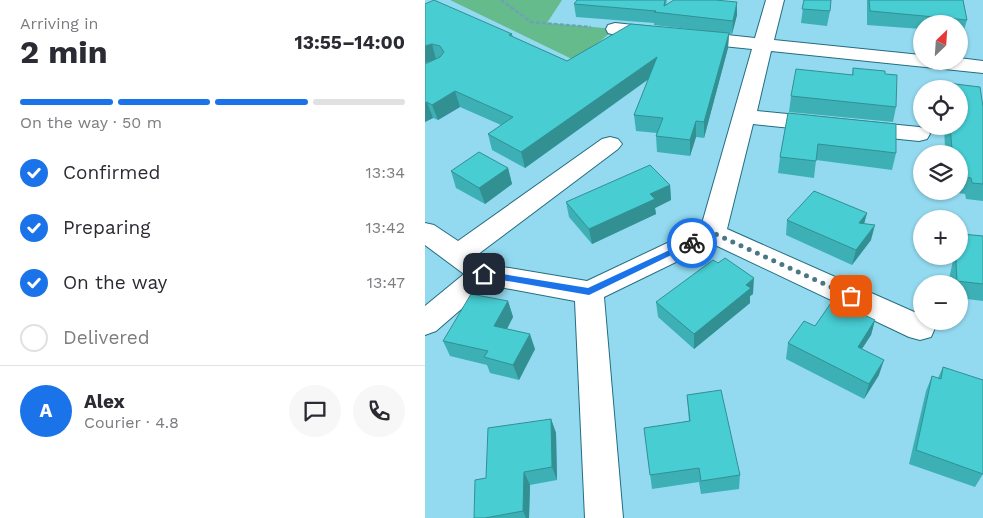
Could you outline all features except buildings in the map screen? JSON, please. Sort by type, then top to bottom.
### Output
[{"type":"street","points":[[425,232],[484,274],[589,292],[713,233],[765,44],[775,0]]},
{"type":"street","points":[[615,29],[913,59]]},
{"type":"street","points":[[968,65],[983,67]]},
{"type":"street","points":[[744,116],[913,133]]},
{"type":"street","points":[[458,255],[610,144]]},
{"type":"street","points":[[713,233],[913,325]]},
{"type":"street","points":[[425,323],[484,274]]},
{"type":"street","points":[[589,292],[604,518]]},
{"type":"path","points":[[501,0],[531,22],[615,29]]},
{"type":"green space","points":[[450,0],[562,0],[547,23],[615,29],[576,61]]},
{"type":"way so far","points":[[692,243],[713,233],[851,296]]},
{"type":"route","points":[[484,274],[589,292],[692,243]]}]
